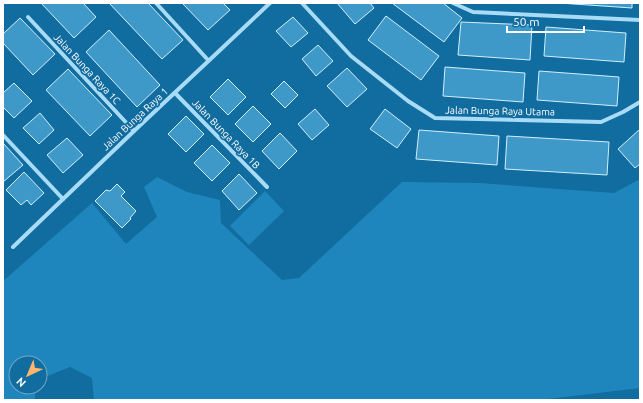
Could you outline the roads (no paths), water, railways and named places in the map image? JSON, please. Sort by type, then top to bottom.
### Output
[{"type":"street","points":[[156,3],[208,60]]},
{"type":"street","name":"Jalan Bunga Raya 1","points":[[13,247],[208,60],[270,3]]},
{"type":"street","name":"Jalan Bunga Raya Utama","points":[[302,3],[351,56],[408,101],[435,118],[602,122],[640,102]]},
{"type":"street","points":[[454,3],[473,12],[640,20]]},
{"type":"street","name":"Jalan Bunga Raya 1C","points":[[28,18],[134,131]]},
{"type":"street","name":"Jalan Bunga Raya 1B","points":[[175,93],[267,187]]},
{"type":"street","points":[[3,134],[63,199]]}]
